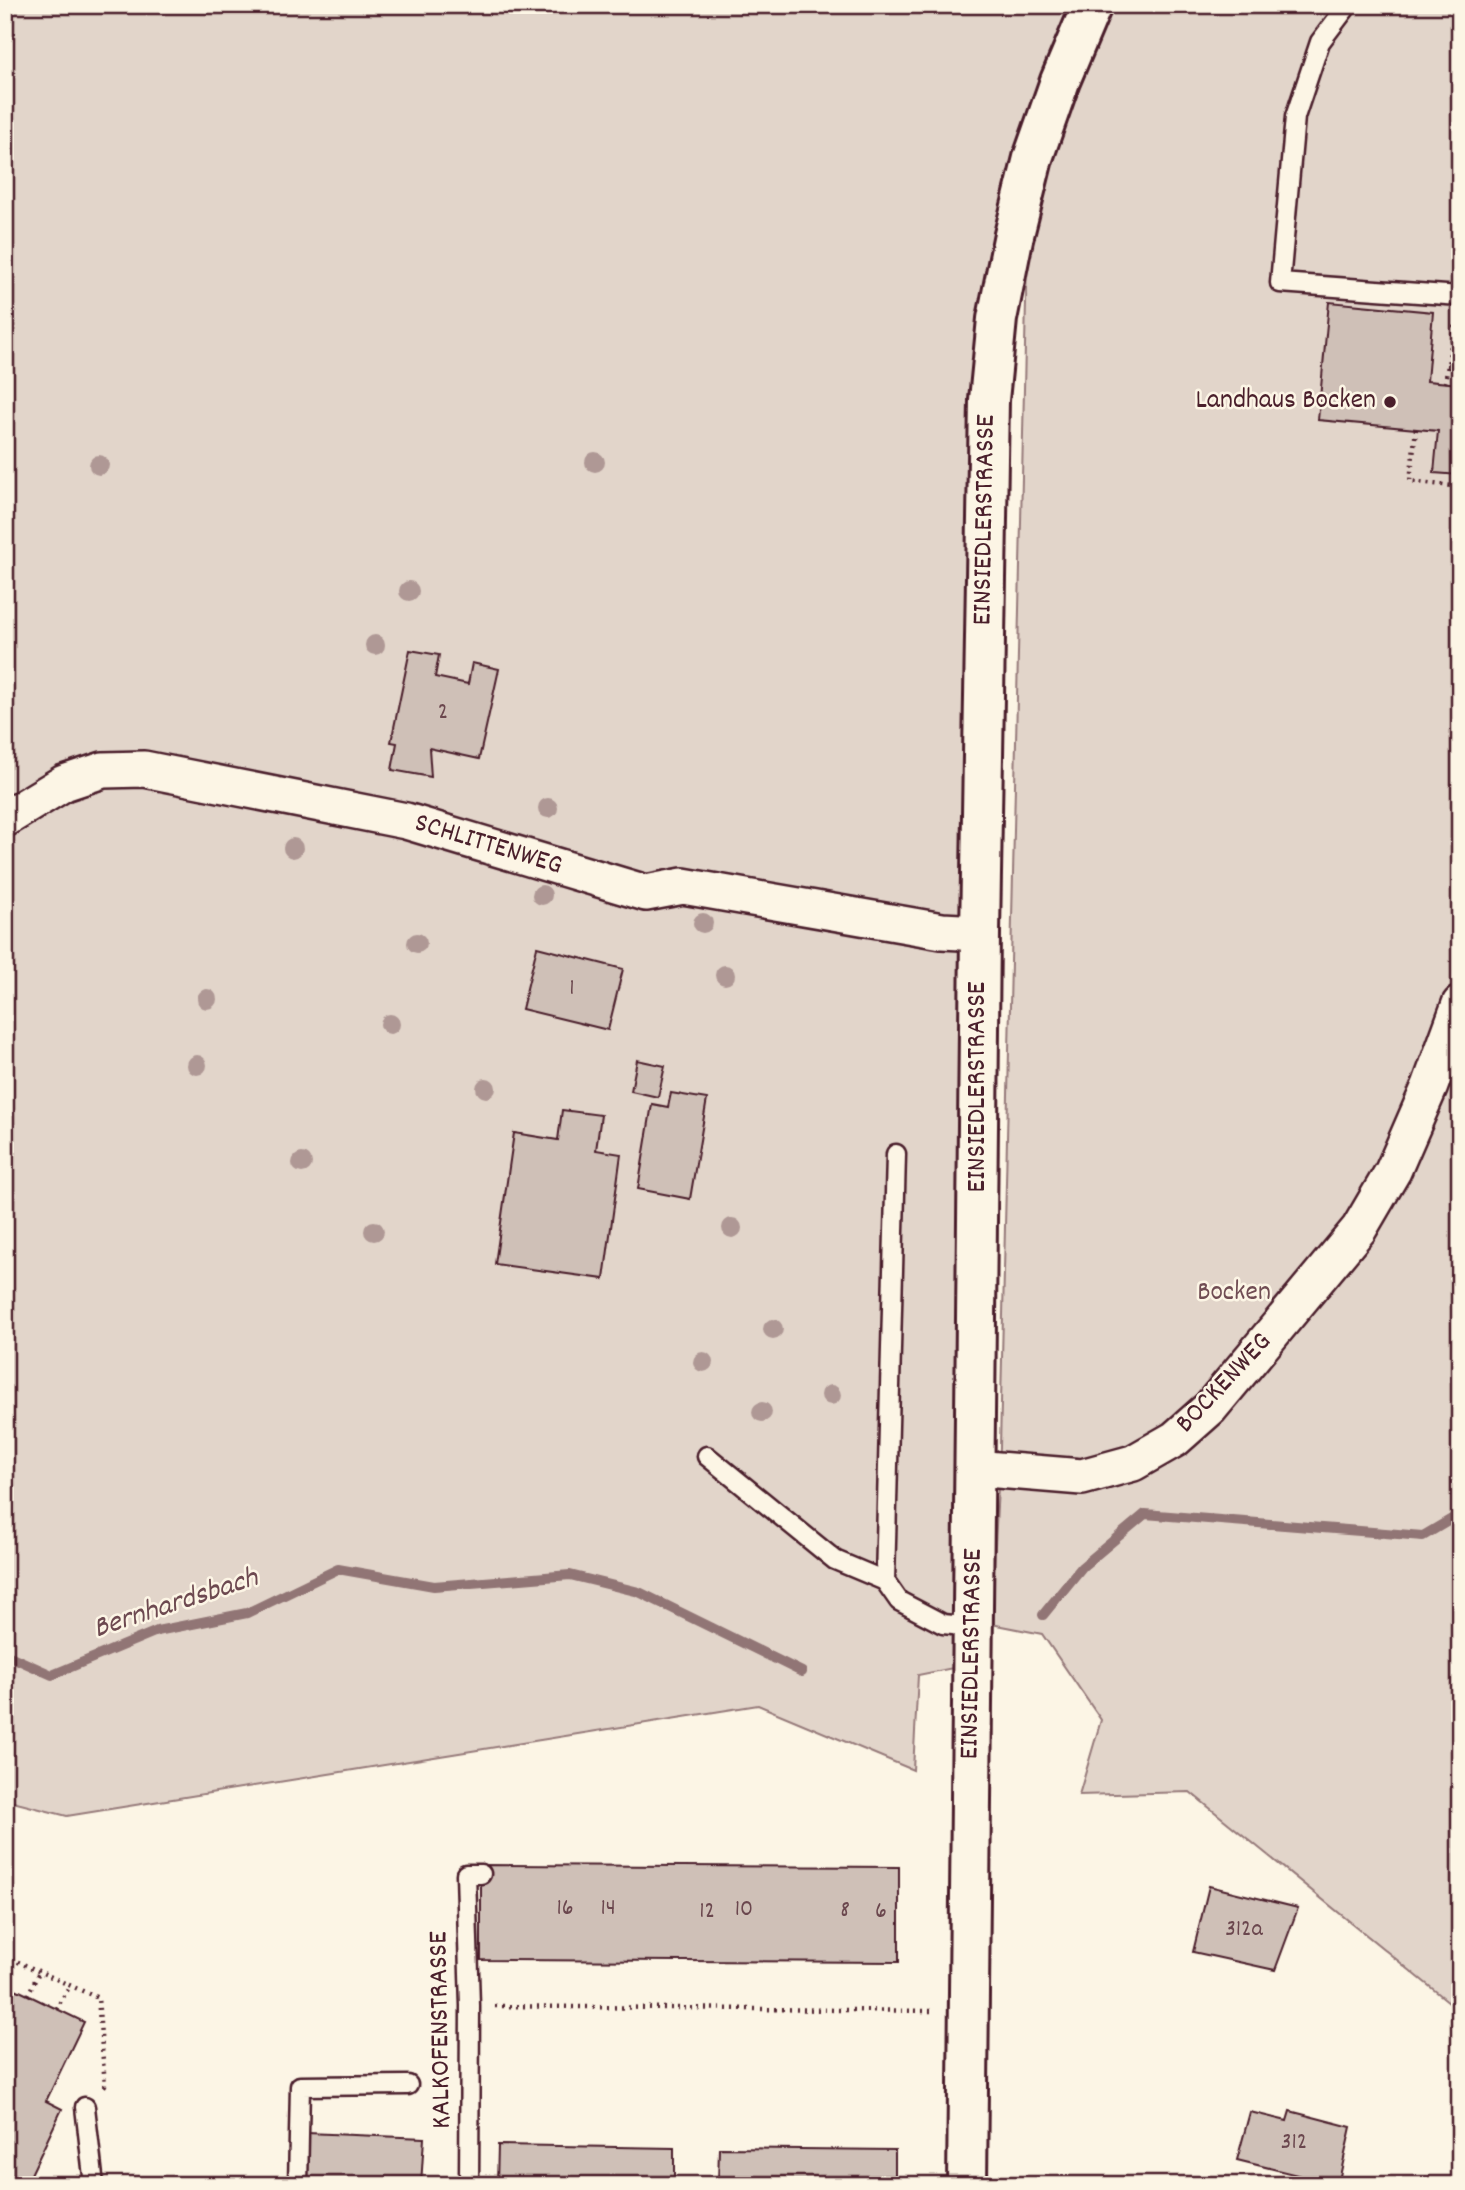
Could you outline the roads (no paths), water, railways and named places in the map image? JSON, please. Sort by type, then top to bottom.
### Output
[{"type":"street","name":"EINSIEDLERSTRASSE","points":[[967,2185],[980,933],[989,400],[997,319],[1033,158],[1060,81],[1092,5]]},
{"type":"street","name":"SCHLITTENWEG","points":[[5,819],[64,783],[103,770],[144,769],[406,821],[646,893],[683,886],[942,931],[980,933]]},
{"type":"street","name":"BOCKENWEG","points":[[974,1468],[1082,1477],[1133,1463],[1175,1438],[1210,1408],[1359,1229],[1393,1171],[1430,1086],[1460,1004]]},
{"type":"lane","points":[[1348,5],[1320,42],[1295,117],[1280,283],[1458,305]]},
{"type":"lane","points":[[885,1581],[895,1154]]},
{"type":"lane","points":[[707,1456],[835,1560],[885,1581],[899,1601],[943,1624],[973,1627]]},
{"type":"lane","name":"KALKOFENSTRASSE","points":[[469,2185],[473,1874]]},
{"type":"lane","points":[[298,2185],[299,2086],[408,2085]]},
{"type":"lane","points":[[85,2107],[94,2185]]},
{"type":"waterway","points":[[1043,1615],[1082,1567],[1145,1514],[1423,1536],[1460,1514]]},
{"type":"waterway","name":"Bernhardsbach","points":[[5,1654],[52,1675],[157,1631],[247,1613],[338,1569],[434,1586],[570,1575],[639,1592],[802,1672]]},
{"type":"place","name":"Landhaus Bocken","points":[[1390,402]]},
{"type":"park label","name":"Bocken","points":[[1234,1294]]}]
